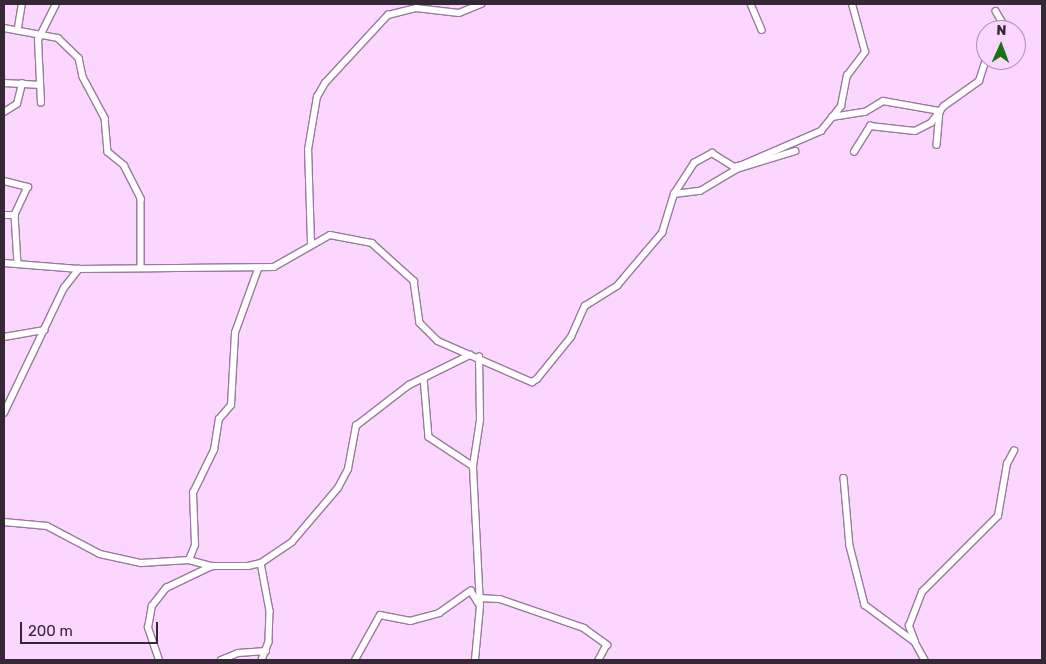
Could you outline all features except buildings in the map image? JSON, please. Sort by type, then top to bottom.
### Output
[{"type":"street","points":[[18,28],[22,4]]},
{"type":"street","points":[[41,103],[37,85],[41,32],[56,4]]},
{"type":"street","points":[[312,242],[308,150],[321,90],[388,15],[417,6],[459,13],[481,4]]},
{"type":"street","points":[[751,4],[762,30]]},
{"type":"street","points":[[4,263],[78,269],[141,266],[258,268],[287,262],[312,242],[341,235],[375,246],[414,281],[420,323],[438,341],[457,345],[470,355],[532,382],[538,379],[570,337],[585,306],[617,286],[662,233],[674,194],[694,163],[712,153],[734,167],[742,165],[821,131],[841,106],[847,76],[865,52],[852,4]]},
{"type":"street","points":[[996,11],[1001,20]]},
{"type":"street","points":[[4,28],[18,28],[41,32],[76,52],[105,118],[108,152],[124,165],[137,187],[142,207],[141,266]]},
{"type":"street","points":[[854,152],[870,126],[915,131],[979,81],[983,70]]},
{"type":"street","points":[[4,83],[37,85]]},
{"type":"street","points":[[4,112],[17,104],[22,84]]},
{"type":"street","points":[[832,117],[866,112],[883,101],[940,111]]},
{"type":"street","points":[[937,145],[940,111]]},
{"type":"street","points":[[674,194],[700,191],[738,169],[795,151]]},
{"type":"street","points":[[4,181],[28,188],[15,215],[18,264]]},
{"type":"street","points":[[4,215],[15,215]]},
{"type":"street","points":[[190,560],[195,545],[193,493],[214,450],[219,419],[231,406],[235,333],[258,268]]},
{"type":"street","points":[[4,413],[44,330],[78,269]]},
{"type":"street","points":[[4,337],[44,330]]},
{"type":"street","points":[[4,522],[47,526],[100,554],[142,563],[190,560],[212,566],[261,562],[292,542],[338,488],[348,469],[356,426],[424,378],[470,355]]},
{"type":"street","points":[[475,660],[480,606],[473,466],[480,420],[478,357]]},
{"type":"street","points":[[424,378],[429,437],[473,466]]},
{"type":"street","points":[[924,660],[909,626],[922,592],[998,516],[1007,464],[1014,451]]},
{"type":"street","points":[[844,478],[850,546],[864,605],[915,642]]},
{"type":"street","points":[[261,562],[270,611],[266,651],[262,660]]},
{"type":"street","points":[[159,660],[148,628],[152,606],[166,588],[212,566]]},
{"type":"street","points":[[355,660],[380,615],[410,621],[439,614],[471,592],[480,606]]},
{"type":"street","points":[[479,598],[500,599],[584,628],[607,645],[599,660]]},
{"type":"street","points":[[220,660],[238,653],[266,651]]}]
